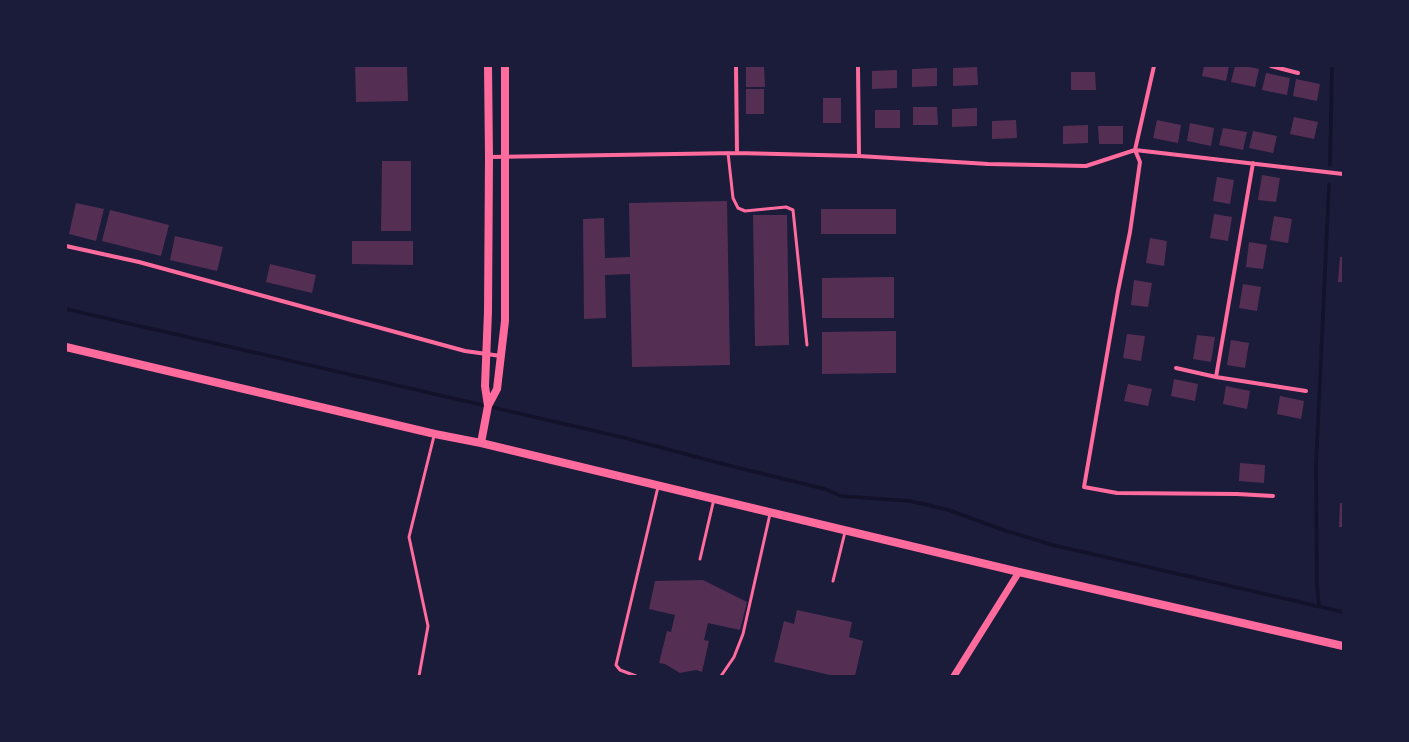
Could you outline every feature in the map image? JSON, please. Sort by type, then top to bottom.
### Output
[{"type":"main road","points":[[488,66],[488,312],[485,386],[488,406]]},
{"type":"main road","points":[[481,443],[488,406],[497,389],[505,321],[505,66]]},
{"type":"main road","points":[[66,347],[435,434],[481,443],[1019,572],[1343,646]]},
{"type":"street","points":[[736,66],[738,153]]},
{"type":"street","points":[[858,66],[858,156]]},
{"type":"street","points":[[1154,66],[1135,150],[1140,162],[1130,232],[1118,290],[1084,487],[1117,493],[1237,494],[1273,496]]},
{"type":"street","points":[[1271,66],[1298,73]]},
{"type":"street","points":[[489,157],[738,153],[858,156],[988,164],[1086,166],[1135,150],[1343,174]]},
{"type":"street","points":[[1216,377],[1253,164]]},
{"type":"street","points":[[66,246],[146,264],[465,351],[501,356]]},
{"type":"street","points":[[1176,368],[1216,377],[1306,391]]},
{"type":"street","points":[[954,676],[1019,572]]},
{"type":"lane","points":[[728,153],[733,198],[738,208],[745,211],[786,206],[793,210],[807,346]]},
{"type":"lane","points":[[419,676],[428,626],[409,537],[435,434]]},
{"type":"lane","points":[[636,676],[620,670],[616,665],[658,486]]},
{"type":"lane","points":[[700,559],[714,499]]},
{"type":"lane","points":[[721,676],[734,657],[743,634],[770,512]]},
{"type":"lane","points":[[833,581],[845,530]]},
{"type":"building","points":[[355,66],[407,66],[408,101],[356,102]]},
{"type":"building","points":[[746,66],[764,66],[765,87],[746,87]]},
{"type":"building","points":[[1204,66],[1229,66],[1226,81],[1202,76]]},
{"type":"building","points":[[1235,66],[1259,69],[1255,87],[1231,82]]},
{"type":"building","points":[[977,67],[978,85],[953,86],[953,68]]},
{"type":"building","points":[[937,68],[937,86],[912,87],[912,69]]},
{"type":"building","points":[[897,70],[897,88],[872,89],[872,71]]},
{"type":"building","points":[[1071,72],[1095,72],[1096,90],[1071,90]]},
{"type":"building","points":[[1266,73],[1290,78],[1287,95],[1262,90]]},
{"type":"building","points":[[1296,79],[1320,84],[1317,101],[1293,96]]},
{"type":"building","points":[[746,89],[764,89],[764,114],[746,114]]},
{"type":"building","points":[[823,98],[841,98],[841,123],[823,123]]},
{"type":"building","points":[[913,107],[937,107],[938,125],[913,125]]},
{"type":"building","points":[[977,108],[977,126],[952,127],[952,109]]},
{"type":"building","points":[[875,110],[900,110],[900,128],[875,128]]},
{"type":"building","points":[[1294,117],[1318,122],[1314,139],[1290,134]]},
{"type":"building","points":[[1016,120],[1017,138],[992,139],[992,121]]},
{"type":"building","points":[[1157,120],[1181,125],[1178,143],[1153,138]]},
{"type":"building","points":[[1190,123],[1214,128],[1211,146],[1187,141]]},
{"type":"building","points":[[1088,125],[1088,143],[1063,144],[1063,126]]},
{"type":"building","points":[[1098,126],[1123,126],[1123,144],[1099,144]]},
{"type":"building","points":[[1223,128],[1247,132],[1243,150],[1219,145]]},
{"type":"building","points":[[1253,131],[1277,136],[1273,153],[1249,148]]},
{"type":"building","points":[[382,161],[411,161],[411,231],[381,231]]},
{"type":"building","points":[[1262,175],[1280,178],[1276,202],[1258,200]]},
{"type":"building","points":[[1217,177],[1234,180],[1230,204],[1213,201]]},
{"type":"building","points":[[727,201],[730,365],[632,367],[630,274],[605,275],[606,318],[584,319],[583,219],[604,218],[605,258],[630,257],[629,203]]},
{"type":"building","points":[[76,203],[104,209],[96,241],[69,234]]},
{"type":"building","points":[[821,209],[896,209],[896,234],[821,234]]},
{"type":"building","points":[[110,210],[169,225],[161,256],[102,241]]},
{"type":"building","points":[[1214,214],[1232,217],[1228,241],[1210,238]]},
{"type":"building","points":[[753,215],[787,215],[789,345],[755,346]]},
{"type":"building","points":[[1274,216],[1292,219],[1288,243],[1270,240]]},
{"type":"building","points":[[175,236],[223,247],[217,271],[170,260]]},
{"type":"building","points":[[1150,238],[1167,241],[1164,266],[1146,263]]},
{"type":"building","points":[[352,241],[413,241],[413,265],[352,264]]},
{"type":"building","points":[[1249,242],[1267,245],[1263,269],[1246,267]]},
{"type":"building","points":[[1340,257],[1343,257],[1343,282],[1338,282]]},
{"type":"building","points":[[270,264],[316,275],[312,293],[266,282]]},
{"type":"building","points":[[894,277],[894,318],[822,318],[822,278]]},
{"type":"building","points":[[1134,280],[1152,283],[1148,307],[1131,305]]},
{"type":"building","points":[[1243,284],[1261,287],[1257,311],[1239,308]]},
{"type":"building","points":[[896,331],[896,373],[822,374],[822,332]]},
{"type":"building","points":[[1127,334],[1145,336],[1141,361],[1123,358]]},
{"type":"building","points":[[1197,335],[1215,337],[1211,362],[1193,359]]},
{"type":"building","points":[[1231,340],[1249,343],[1245,368],[1227,365]]},
{"type":"building","points":[[1174,379],[1198,384],[1195,401],[1171,396]]},
{"type":"building","points":[[1128,384],[1152,389],[1148,406],[1124,401]]},
{"type":"building","points":[[1226,386],[1250,391],[1247,409],[1223,404]]},
{"type":"building","points":[[1280,396],[1304,401],[1301,419],[1277,414]]},
{"type":"building","points":[[1240,463],[1265,465],[1264,483],[1239,481]]},
{"type":"building","points":[[1340,503],[1343,503],[1343,527],[1339,527]]},
{"type":"building","points":[[703,580],[747,602],[740,630],[708,623],[704,640],[709,641],[702,672],[696,670],[680,673],[665,664],[659,663],[667,631],[671,632],[675,615],[649,609],[655,581]]},
{"type":"building","points":[[797,610],[852,622],[849,637],[863,641],[855,676],[834,676],[774,662],[784,621],[794,624]]},
{"type":"waterway","points":[[1330,165],[1332,66]]},
{"type":"waterway","points":[[1319,606],[1317,585],[1316,466],[1329,185]]},
{"type":"waterway","points":[[66,309],[621,437],[825,489],[841,496],[910,501],[949,510],[1003,530],[1053,545],[1343,612]]}]
